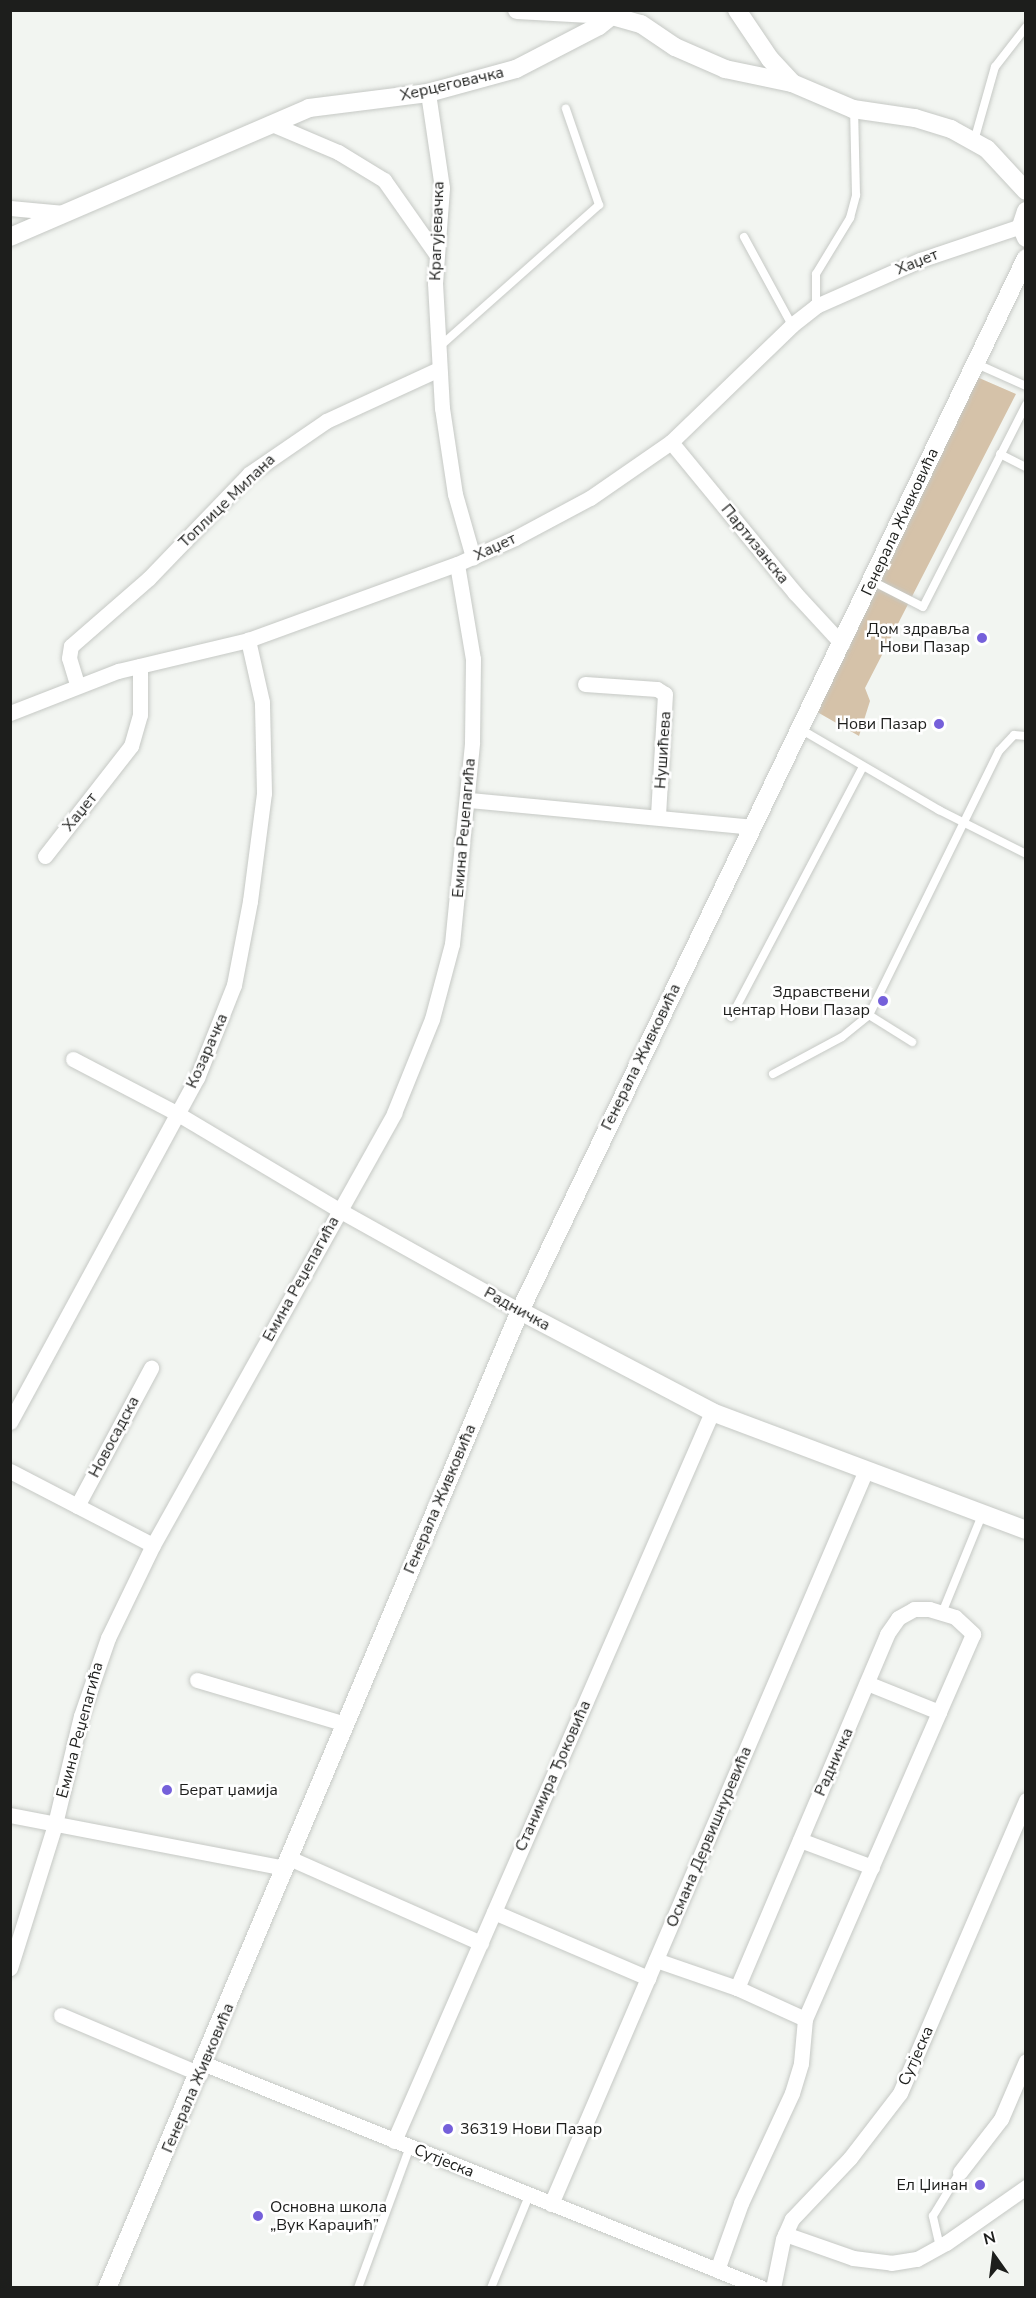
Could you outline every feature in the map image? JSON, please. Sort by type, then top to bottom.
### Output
[{"type":"street","points":[[517,10],[614,13],[641,24],[675,47],[725,69],[792,83],[853,109],[925,120],[987,149],[1026,191]]},
{"type":"street","points":[[737,10],[770,59],[792,83]]},
{"type":"street","name":"Херцеговачка","points":[[10,237],[321,105],[428,93],[516,69],[599,26],[614,13]]},
{"type":"street","name":"Крагујевачка","points":[[428,93],[442,189],[436,254],[439,369]]},
{"type":"street","points":[[272,124],[338,152],[384,180],[436,254]]},
{"type":"street","points":[[10,208],[70,213]]},
{"type":"street","name":"Хаџет","points":[[10,712],[77,684],[248,640],[473,557],[590,498],[671,442],[792,325],[816,306],[920,260],[1024,225]]},
{"type":"street","name":"Генерала Живковића","points":[[107,2288],[202,2069],[520,1311],[752,827],[802,730],[1026,258]]},
{"type":"street","points":[[439,369],[455,494],[473,557]]},
{"type":"street","name":"Топлице Милана","points":[[77,684],[69,658],[71,646],[148,578],[249,474],[326,421],[439,369]]},
{"type":"street","name":"Партизанска","points":[[671,442],[795,593],[842,644]]},
{"type":"street","name":"Емина Реџепагића","points":[[10,1968],[55,1824],[96,1669],[153,1545],[394,1113],[432,1019],[452,944],[469,800],[474,678],[470,628],[457,564]]},
{"type":"street","name":"Козарачка","points":[[10,1422],[178,1114],[226,1011],[240,960],[262,816],[264,751],[261,702],[248,640]]},
{"type":"street","name":"Хаџет","points":[[45,856],[131,746],[140,715],[140,666]]},
{"type":"street","name":"Нушићева","points":[[585,684],[657,689],[665,694],[658,816]]},
{"type":"street","points":[[469,800],[658,816],[752,827]]},
{"type":"street","name":"Радничка","points":[[73,1059],[178,1114],[339,1210],[520,1311],[712,1412],[1026,1530]]},
{"type":"street","name":"Новосадска","points":[[77,1506],[151,1368]]},
{"type":"street","name":"Станимира Ђоковића","points":[[394,2141],[712,1412]]},
{"type":"street","name":"Османа Дервишнуревића","points":[[551,2204],[866,1470]]},
{"type":"street","points":[[10,1471],[153,1545]]},
{"type":"street","name":"Радничка","points":[[738,1985],[887,1634],[898,1618],[921,1608],[942,1613],[962,1622],[973,1634],[805,2019]]},
{"type":"street","points":[[197,1680],[345,1724]]},
{"type":"street","points":[[867,1683],[939,1712]]},
{"type":"street","name":"Сутјеска","points":[[773,2288],[785,2234],[801,2208],[850,2158],[900,2093],[1026,1800]]},
{"type":"street","points":[[10,1815],[287,1863],[481,1943]]},
{"type":"street","points":[[800,1840],[872,1867]]},
{"type":"street","points":[[494,1912],[648,1978]]},
{"type":"street","points":[[656,1960],[738,1985],[805,2019],[801,2063],[792,2093],[741,2203],[717,2270]]},
{"type":"street","name":"Сутјеска","points":[[61,2015],[410,2147],[762,2288]]},
{"type":"street","points":[[960,2172],[1001,2120],[1026,2061]]},
{"type":"street","points":[[785,2234],[853,2258],[891,2263],[917,2259],[940,2247],[1026,2187]]},
{"type":"lane","points":[[974,141],[995,67],[1026,27]]},
{"type":"lane","points":[[438,347],[600,205],[566,109]]},
{"type":"lane","points":[[816,306],[816,274],[850,218],[857,177],[853,109]]},
{"type":"lane","points":[[744,237],[792,325]]},
{"type":"lane","points":[[975,363],[1026,386]]},
{"type":"lane","points":[[872,581],[923,608],[1026,405]]},
{"type":"lane","points":[[1000,454],[1026,467]]},
{"type":"lane","points":[[802,730],[962,822],[1026,854]]},
{"type":"lane","points":[[773,1074],[842,1037],[868,1015],[962,822],[1007,739],[1014,735],[1026,736]]},
{"type":"lane","points":[[731,1017],[863,767]]},
{"type":"lane","points":[[868,1015],[912,1042]]},
{"type":"lane","points":[[942,1613],[982,1514]]},
{"type":"lane","points":[[358,2288],[410,2147]]},
{"type":"lane","points":[[940,2247],[933,2216],[960,2172]]},
{"type":"lane","points":[[492,2288],[529,2196]]},
{"type":"shaded area","points":[[970,374],[1016,394],[865,688],[870,701],[859,736],[812,709]]},
{"type":"place","name":"Дом здравља Нови Пазар","points":[[982,638]]},
{"type":"place","name":"Нови Пазар","points":[[939,724]]},
{"type":"place","name":"Здравствени центар Нови Пазар","points":[[883,1001]]},
{"type":"place","name":"Берат џамија","points":[[167,1790]]},
{"type":"place","name":"36319 Нови Пазар","points":[[448,2129]]},
{"type":"place","name":"Ел Џинан","points":[[980,2185]]},
{"type":"place","name":"Основна школа „Вук Караџић”","points":[[258,2216]]}]
